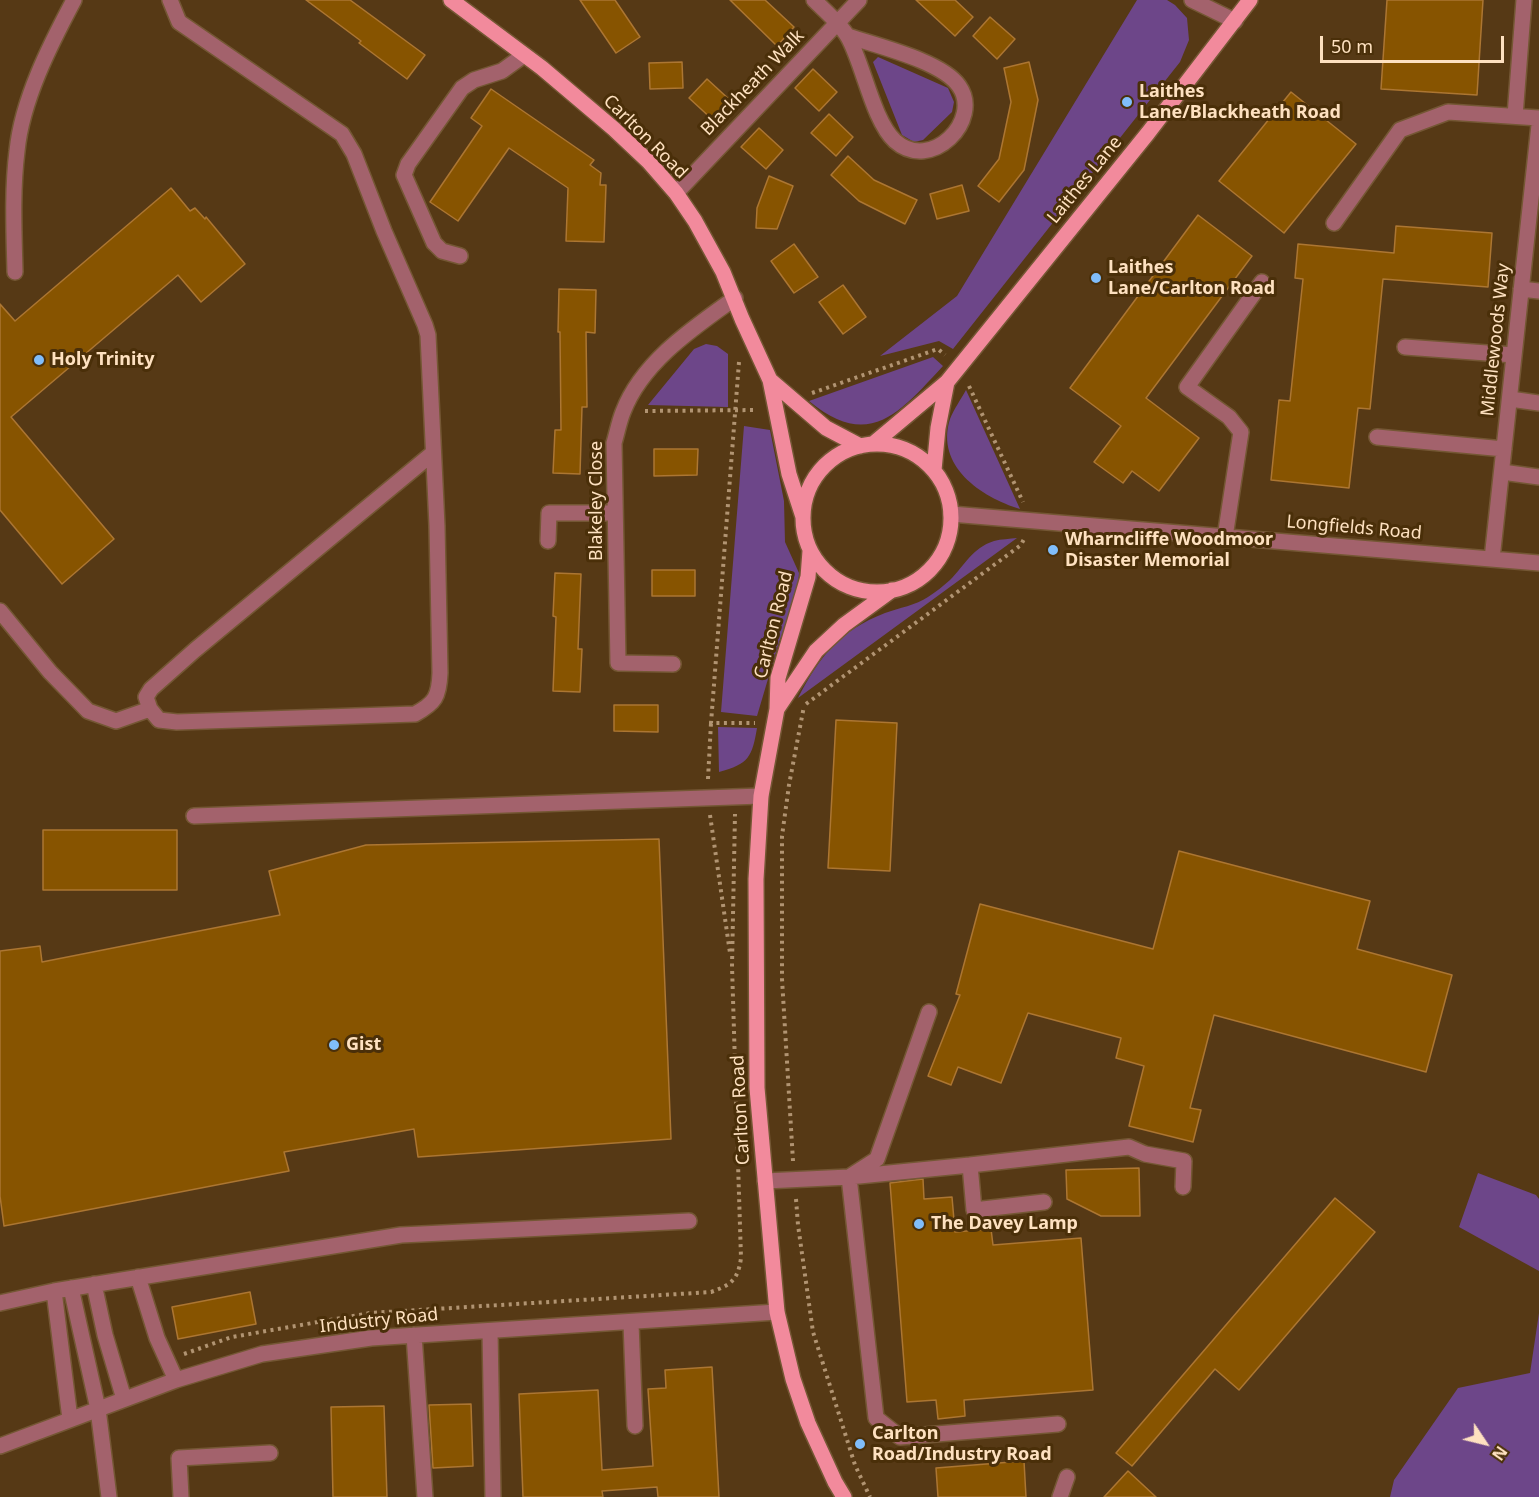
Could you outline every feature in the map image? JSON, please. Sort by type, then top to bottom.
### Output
[{"type":"main road","name":"Carlton Road","points":[[451,0],[524,55],[614,129],[649,162],[676,193],[711,248],[770,380],[789,474],[803,517]]},
{"type":"main road","name":"Laithes Lane","points":[[866,445],[948,382],[1148,133],[1250,0]]},
{"type":"main road","name":"Carlton Road","points":[[770,380],[826,428],[866,445]]},
{"type":"main road","name":"Laithes Lane","points":[[934,470],[938,428],[948,382]]},
{"type":"main road","points":[[866,445],[900,447],[924,460],[943,484],[951,514],[949,535],[941,555],[928,571],[911,584],[892,591],[872,592],[853,588],[836,580],[821,567],[810,551],[803,529],[807,493],[819,471],[837,455],[866,445]]},
{"type":"main road","name":"Carlton Road","points":[[810,551],[808,577],[778,678],[775,715],[761,796],[756,879],[757,1076],[777,1312],[793,1379],[808,1423],[844,1497]]},
{"type":"main road","name":"Carlton Road","points":[[775,715],[816,651],[844,625],[892,591]]},
{"type":"street","points":[[15,272],[13,217],[17,150],[28,103],[57,32],[74,0]]},
{"type":"street","points":[[170,0],[179,22],[342,134],[354,154],[428,335],[433,453],[439,601],[439,692],[429,706],[415,714],[177,722],[159,720],[150,709],[146,697],[152,689],[195,650],[433,453]]},
{"type":"street","points":[[814,0],[848,36],[878,114],[892,138],[904,149],[921,153],[938,147],[953,135],[963,118],[965,104],[960,87],[943,72],[919,59],[848,36]]},
{"type":"street","name":"Blackheath Walk","points":[[676,193],[859,0]]},
{"type":"street","points":[[1192,0],[1235,21]]},
{"type":"street","points":[[1515,116],[1524,0]]},
{"type":"street","points":[[460,256],[442,251],[434,243],[404,175],[408,165],[462,88],[474,80],[502,71],[524,55]]},
{"type":"street","points":[[1334,223],[1400,130],[1448,112],[1539,118]]},
{"type":"street","name":"Middlewoods Way","points":[[1492,559],[1539,125]]},
{"type":"street","points":[[1225,537],[1241,432],[1229,417],[1187,387],[1262,282]]},
{"type":"street","points":[[1521,289],[1539,291]]},
{"type":"street","name":"Blakeley Close","points":[[673,663],[618,663],[614,443],[623,411],[634,391],[662,355],[690,330],[735,298]]},
{"type":"street","points":[[1405,347],[1514,355]]},
{"type":"street","points":[[1510,399],[1539,403]]},
{"type":"street","points":[[1377,437],[1504,449]]},
{"type":"street","points":[[1502,472],[1539,477]]},
{"type":"street","points":[[548,541],[549,513],[615,513]]},
{"type":"street","name":"Longfields Road","points":[[951,514],[1539,563]]},
{"type":"street","points":[[0,611],[50,672],[88,711],[116,721],[150,709]]},
{"type":"street","points":[[194,816],[708,805],[761,796]]},
{"type":"street","points":[[849,1177],[876,1159],[929,1012]]},
{"type":"street","points":[[765,1180],[849,1177],[1129,1147],[1145,1154],[1184,1161],[1183,1187]]},
{"type":"street","points":[[970,1164],[974,1210],[1044,1202]]},
{"type":"street","points":[[849,1177],[876,1418],[900,1437],[1058,1424]]},
{"type":"street","points":[[0,1303],[70,1288],[401,1235],[689,1221]]},
{"type":"street","points":[[138,1277],[157,1338],[176,1380]]},
{"type":"street","points":[[94,1284],[105,1335],[124,1399]]},
{"type":"street","points":[[70,1288],[98,1408],[109,1497]]},
{"type":"street","points":[[54,1291],[70,1419]]},
{"type":"street","name":"Industry Road","points":[[0,1446],[176,1380],[262,1354],[371,1338],[777,1312]]},
{"type":"street","points":[[631,1323],[636,1426]]},
{"type":"street","points":[[490,1331],[493,1497]]},
{"type":"street","points":[[414,1335],[425,1497]]},
{"type":"street","points":[[181,1497],[179,1458],[270,1453]]},
{"type":"street","points":[[1060,1497],[1067,1477]]},
{"type":"path","points":[[711,723],[796,712],[1021,545],[1032,520],[960,367],[938,349],[793,399]]},
{"type":"path","points":[[623,411],[736,411],[777,408]]},
{"type":"path","points":[[732,966],[708,805],[711,723],[736,411]]},
{"type":"path","points":[[805,705],[789,785],[782,836],[782,979],[794,1179],[813,1332],[855,1465],[870,1497]]},
{"type":"path","points":[[708,805],[718,812]]},
{"type":"path","points":[[727,813],[735,814],[732,966],[735,1071]]},
{"type":"path","points":[[167,1360],[232,1337],[370,1313],[711,1292],[728,1286],[739,1272],[741,1258],[736,1094]]},
{"type":"shaded area","points":[[1137,0],[1167,0],[1187,18],[1189,40],[1180,62],[953,349],[939,341],[880,356],[957,296]]},
{"type":"shaded area","points":[[878,57],[948,88],[954,102],[952,112],[923,140],[914,142],[902,135],[873,62]]},
{"type":"shaded area","points":[[706,344],[717,346],[728,354],[728,407],[648,405],[694,349]]},
{"type":"shaded area","points":[[933,357],[943,366],[913,398],[883,420],[867,424],[850,423],[831,416],[809,401]]},
{"type":"shaded area","points":[[966,390],[1020,509],[1005,504],[977,488],[955,465],[949,451],[947,436],[950,419]]},
{"type":"shaded area","points":[[744,426],[770,430],[784,501],[785,542],[799,573],[797,599],[779,642],[757,716],[721,712]]},
{"type":"shaded area","points":[[1017,538],[798,698],[823,657],[832,646],[855,628],[885,613],[928,597],[950,580],[974,552],[986,544],[997,540]]},
{"type":"shaded area","points":[[718,727],[757,728],[751,753],[747,758],[737,766],[719,772]]},
{"type":"shaded area","points":[[1478,1173],[1536,1195],[1539,1199],[1539,1271],[1459,1227]]},
{"type":"shaded area","points":[[1539,1313],[1539,1497],[1390,1497],[1394,1480],[1458,1388],[1530,1373]]},
{"type":"building","points":[[306,0],[350,0],[425,55],[407,79]]},
{"type":"building","points":[[580,0],[615,0],[640,37],[616,53]]},
{"type":"building","points":[[730,0],[765,0],[794,27],[777,46]]},
{"type":"building","points":[[916,0],[955,0],[973,17],[955,36]]},
{"type":"building","points":[[1387,0],[1483,0],[1477,95],[1381,89]]},
{"type":"building","points":[[990,17],[1015,39],[997,59],[973,36]]},
{"type":"building","points":[[682,62],[683,88],[650,89],[649,63]]},
{"type":"building","points":[[1029,62],[1038,100],[1024,170],[999,202],[978,186],[999,159],[1011,102],[1004,68]]},
{"type":"building","points":[[813,69],[837,92],[819,111],[795,88]]},
{"type":"building","points":[[707,79],[731,101],[714,121],[689,98]]},
{"type":"building","points":[[491,89],[594,160],[590,165],[601,173],[600,185],[606,185],[604,242],[566,241],[568,188],[509,148],[458,221],[430,202],[482,126],[471,118]]},
{"type":"building","points":[[1291,92],[1356,144],[1284,233],[1219,181]]},
{"type":"building","points":[[829,114],[853,137],[836,156],[811,133]]},
{"type":"building","points":[[759,128],[783,150],[766,169],[741,147]]},
{"type":"building","points":[[848,156],[874,180],[917,200],[905,224],[859,201],[831,175]]},
{"type":"building","points":[[769,176],[793,186],[777,229],[756,228],[757,208]]},
{"type":"building","points":[[962,185],[969,211],[937,219],[930,194]]},
{"type":"building","name":"Holy Trinity","points":[[171,188],[190,211],[195,208],[205,219],[206,217],[245,264],[201,302],[178,275],[11,417],[114,539],[62,584],[0,510],[0,304],[15,321]]},
{"type":"building","points":[[1198,215],[1252,256],[1146,398],[1199,438],[1159,491],[1132,471],[1123,483],[1094,462],[1121,426],[1070,388]]},
{"type":"building","points":[[1396,226],[1492,233],[1488,287],[1383,279],[1370,409],[1358,408],[1349,488],[1271,480],[1279,400],[1290,401],[1303,279],[1295,278],[1298,244],[1394,253]]},
{"type":"building","points":[[794,244],[818,277],[794,293],[771,261]]},
{"type":"building","points":[[843,285],[866,317],[843,334],[819,302]]},
{"type":"building","points":[[559,289],[596,290],[595,333],[586,332],[587,407],[582,407],[580,474],[553,473],[555,430],[561,430]]},
{"type":"building","points":[[654,449],[698,449],[697,475],[654,476]]},
{"type":"building","points":[[652,570],[695,570],[695,596],[652,596]]},
{"type":"building","points":[[555,573],[581,574],[578,649],[582,649],[580,692],[553,691]]},
{"type":"building","points":[[614,705],[658,705],[658,732],[614,731]]},
{"type":"building","points":[[836,720],[897,723],[890,871],[828,868]]},
{"type":"building","points":[[43,830],[177,830],[177,890],[43,890]]},
{"type":"building","name":"Gist","points":[[659,839],[671,1139],[418,1157],[414,1129],[284,1152],[289,1171],[4,1226],[0,1196],[0,951],[40,946],[42,962],[280,915],[269,871],[366,845]]},
{"type":"building","points":[[1179,851],[1370,901],[1357,949],[1452,975],[1426,1072],[1214,1015],[1190,1108],[1201,1110],[1193,1142],[1129,1126],[1144,1066],[1116,1058],[1121,1038],[1028,1013],[1001,1083],[958,1067],[951,1085],[928,1076],[960,995],[956,994],[980,904],[1153,949]]},
{"type":"building","points":[[1139,1168],[1140,1216],[1101,1216],[1067,1199],[1066,1170]]},
{"type":"building","points":[[923,1179],[924,1199],[952,1197],[955,1232],[991,1229],[993,1245],[1081,1238],[1093,1390],[964,1400],[965,1416],[938,1419],[936,1400],[907,1402],[890,1183]]},
{"type":"building","points":[[1335,1198],[1375,1232],[1239,1390],[1215,1369],[1132,1466],[1116,1453]]},
{"type":"building","points":[[250,1292],[256,1324],[178,1339],[172,1307]]},
{"type":"building","points":[[712,1367],[719,1497],[658,1497],[657,1487],[602,1491],[603,1497],[523,1497],[519,1394],[598,1390],[602,1470],[653,1466],[648,1389],[666,1388],[665,1370]]},
{"type":"building","points":[[471,1404],[473,1466],[433,1468],[429,1405]]},
{"type":"building","points":[[384,1406],[387,1497],[333,1497],[331,1407]]},
{"type":"building","points":[[1024,1461],[1026,1497],[938,1497],[936,1468]]},
{"type":"building","points":[[1128,1471],[1156,1497],[1104,1497]]},
{"type":"place","name":"Laithes Lane/Blackheath Road","points":[[1127,102]]},
{"type":"place","name":"Laithes Lane/Carlton Road","points":[[1096,278]]},
{"type":"place","name":"Holy Trinity","points":[[39,360]]},
{"type":"place","name":"Wharncliffe Woodmoor Disaster Memorial","points":[[1053,550]]},
{"type":"place","name":"Gist","points":[[334,1045]]},
{"type":"place","name":"The Davey Lamp","points":[[919,1224]]},
{"type":"place","name":"Carlton Road/Industry Road","points":[[860,1444]]}]
